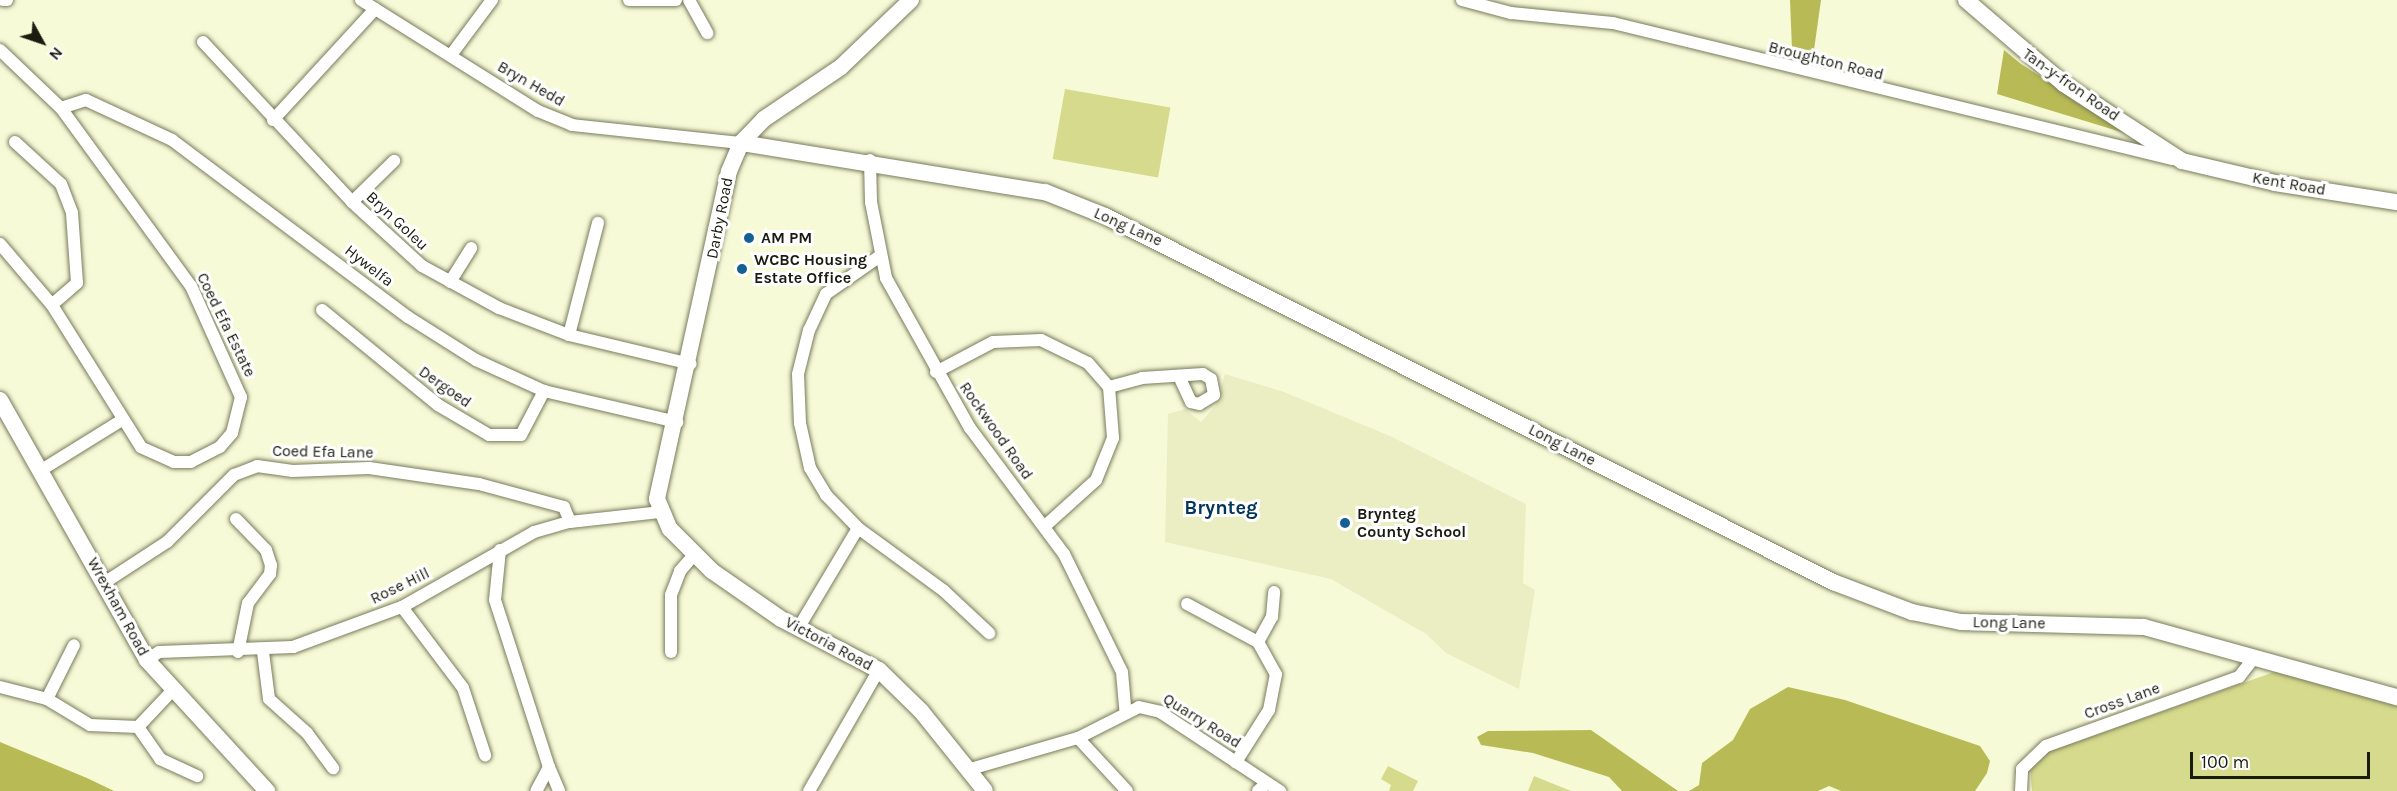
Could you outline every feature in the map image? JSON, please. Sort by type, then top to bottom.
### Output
[{"type":"street","name":"Bryn Hedd","points":[[361,0],[538,111],[572,124],[741,143]]},
{"type":"street","points":[[451,55],[492,0]]},
{"type":"street","points":[[629,0],[676,0]]},
{"type":"street","points":[[689,0],[707,33]]},
{"type":"street","name":"Darby Road","points":[[661,512],[658,484],[677,422],[691,364],[729,171],[741,143],[764,119],[840,67],[910,0]]},
{"type":"street","name":"Broughton Road","points":[[1462,0],[1510,13],[1613,23],[2182,161]]},
{"type":"street","name":"Tan-y-fron Road","points":[[1966,0],[2064,84],[2182,161]]},
{"type":"street","points":[[273,120],[375,9]]},
{"type":"street","name":"Bryn Goleu","points":[[203,42],[273,120],[401,251],[450,282],[569,335],[691,364]]},
{"type":"street","name":"Coed Efa Estate","points":[[0,50],[62,108],[191,286],[241,397],[232,433],[220,447],[191,462],[159,458],[141,447],[52,306],[0,244]]},
{"type":"street","name":"Hywelfa","points":[[62,108],[86,100],[172,140],[408,317],[476,360],[544,391],[677,422]]},
{"type":"street","points":[[15,142],[61,184],[72,213],[77,283],[52,306]]},
{"type":"street","name":"Long Lane","points":[[741,143],[870,160],[1045,192],[1105,216],[1833,582],[1902,608],[1961,622],[2145,627],[2397,697]]},
{"type":"street","name":"Rockwood Road","points":[[870,160],[880,256],[936,372],[970,428],[1045,526],[1122,672],[1125,710]]},
{"type":"street","points":[[352,202],[394,161]]},
{"type":"street","name":"Kent Road","points":[[2182,161],[2275,183],[2397,202]]},
{"type":"street","points":[[569,335],[598,223]]},
{"type":"street","points":[[450,282],[471,248]]},
{"type":"street","points":[[880,256],[826,294],[809,330],[798,374],[800,423],[810,468],[826,495],[858,528],[944,591],[989,633]]},
{"type":"street","name":"Dergoed","points":[[322,310],[438,405],[489,435],[521,435],[544,391]]},
{"type":"street","points":[[936,372],[993,342],[1041,340],[1088,363],[1109,387],[1113,438],[1096,480],[1045,526]]},
{"type":"street","points":[[1109,387],[1179,376]]},
{"type":"street","name":"Wrexham Road","points":[[0,400],[43,469],[147,660],[171,692],[267,791]]},
{"type":"street","points":[[43,469],[122,420]]},
{"type":"street","name":"Coed Efa Lane","points":[[104,583],[138,566],[234,475],[257,466],[294,471],[369,468],[479,484],[564,507],[570,522]]},
{"type":"street","name":"Rose Hill","points":[[147,660],[159,652],[263,652],[293,647],[402,607],[500,550],[570,522],[661,512]]},
{"type":"street","name":"Victoria Road","points":[[661,512],[693,556],[799,627],[879,670],[921,711],[974,783]]},
{"type":"street","points":[[236,519],[266,550],[271,565],[244,611],[238,652]]},
{"type":"street","points":[[799,627],[858,528]]},
{"type":"street","points":[[500,550],[495,600],[549,767],[559,791]]},
{"type":"street","points":[[671,652],[671,596],[680,571],[693,556]]},
{"type":"street","points":[[1258,642],[1272,617],[1274,592]]},
{"type":"street","points":[[1187,604],[1258,642],[1276,674],[1275,694],[1236,762]]},
{"type":"street","points":[[402,607],[462,688],[485,755]]},
{"type":"street","points":[[47,699],[74,645]]},
{"type":"street","points":[[263,652],[269,699],[307,733],[333,768]]},
{"type":"street","name":"Cross Lane","points":[[2021,791],[2022,769],[2046,746],[2239,677],[2254,658]]},
{"type":"street","points":[[809,791],[879,670]]},
{"type":"street","points":[[0,687],[47,699],[90,725],[138,727],[171,692]]},
{"type":"street","points":[[974,783],[1078,738],[1125,710]]},
{"type":"street","name":"Quarry Road","points":[[1125,710],[1160,712],[1236,762],[1263,787],[1280,791]]},
{"type":"street","points":[[138,727],[160,759],[197,776]]},
{"type":"street","points":[[1078,738],[1127,791]]},
{"type":"street","points":[[536,791],[549,767]]},
{"type":"shaded area","points":[[1790,0],[1821,0],[1813,57],[1792,49]]},
{"type":"shaded area","points":[[2004,50],[2021,64],[2131,135],[1997,94]]},
{"type":"shaded area","name":"Brynteg County School","points":[[1225,374],[1284,392],[1390,436],[1526,504],[1523,583],[1535,590],[1519,689],[1446,653],[1426,634],[1331,579],[1165,542],[1168,414],[1185,409],[1201,422],[1216,405]]},
{"type":"shaded area","points":[[1788,687],[1845,700],[1980,746],[1990,761],[1987,773],[1975,791],[1841,791],[1829,786],[1818,791],[1689,791],[1699,785],[1702,763],[1733,740],[1750,709]]},
{"type":"shaded area","points":[[1591,730],[1678,791],[1622,791],[1609,777],[1533,753],[1481,745],[1477,737],[1488,731]]},
{"type":"shaded area","points":[[0,742],[87,778],[114,791],[0,791]]},
{"type":"green space","points":[[1065,89],[1170,108],[1158,178],[1053,159]]},
{"type":"green space","points":[[2277,671],[2397,705],[2397,791],[2032,791],[2030,765],[2045,753]]},
{"type":"green space","points":[[1388,766],[1418,781],[1413,791],[1389,791],[1391,785],[1381,779]]},
{"type":"green space","points":[[1534,776],[1571,791],[1528,791]]},
{"type":"place","name":"AM PM","points":[[749,238]]},
{"type":"place","name":"WCBC Housing Estate Office","points":[[742,269]]},
{"type":"place","name":"Brynteg County School","points":[[1345,523]]},
{"type":"district","name":"Brynteg","points":[[1221,507]]}]
